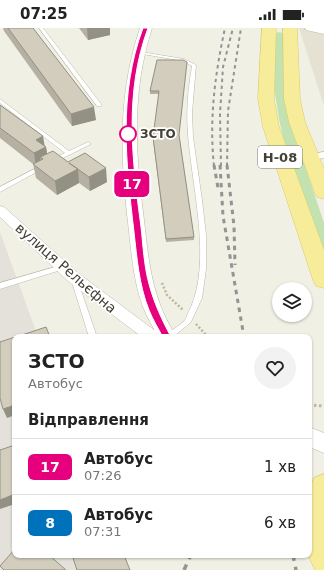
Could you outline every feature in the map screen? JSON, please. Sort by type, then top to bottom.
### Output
[{"type":"main road","name":"Н-08","points":[[269,28],[266,66],[266,99],[271,127],[324,280]]},
{"type":"main road","name":"Н-08","points":[[290,28],[292,99],[297,122],[317,156],[324,193]]},
{"type":"main road","points":[[324,487],[313,515],[324,559]]},
{"type":"street","points":[[146,28],[137,52],[128,123],[131,178],[144,282],[153,309],[166,334]]},
{"type":"street","points":[[309,28],[324,31]]},
{"type":"street","name":"вулиця Рельєфна","points":[[0,210],[73,277],[149,334]]},
{"type":"street","points":[[312,438],[324,443]]},
{"type":"lane","points":[[41,28],[99,105]]},
{"type":"lane","points":[[137,52],[184,60],[194,65],[189,113],[203,242],[201,285],[194,313],[178,333],[176,334]]},
{"type":"lane","points":[[0,101],[68,153]]},
{"type":"lane","points":[[0,190],[68,153],[88,144]]},
{"type":"lane","points":[[0,286],[62,267]]},
{"type":"lane","points":[[73,277],[92,334]]},
{"type":"path","points":[[162,281],[167,295],[205,334]]},
{"type":"path","points":[[312,405],[324,406]]},
{"type":"shaded area","points":[[299,28],[324,28],[324,106]]},
{"type":"shaded area","points":[[0,232],[37,334],[12,334],[12,558],[119,558],[123,570],[0,570]]},
{"type":"green space","points":[[280,32],[285,35],[284,75],[288,115],[324,223],[324,254],[284,142],[279,119],[274,86],[275,33]]},
{"type":"building","points":[[8,28],[33,28],[94,107],[71,114]]},
{"type":"building","points":[[157,60],[183,60],[187,62],[179,135],[194,237],[166,239],[153,137],[159,91],[150,91]]},
{"type":"building","points":[[0,105],[43,136],[36,140],[46,147],[34,153],[0,128]]},
{"type":"building","points":[[53,151],[68,162],[85,153],[106,168],[89,177],[78,169],[55,181],[33,164],[43,159],[40,157]]},
{"type":"building","points":[[46,327],[49,334],[25,334]]},
{"type":"building","points":[[12,338],[12,406],[3,409],[0,398],[0,342]]},
{"type":"building","points":[[12,446],[12,495],[0,500],[0,450]]},
{"type":"building","points":[[12,552],[12,558],[52,558],[66,570],[4,570],[0,566]]},
{"type":"building","points":[[73,558],[125,558],[130,570],[77,570]]},
{"type":"railway","points":[[214,166],[212,131],[214,97],[218,62],[225,28]]},
{"type":"railway","points":[[221,166],[220,114],[223,67],[233,28]]},
{"type":"railway","points":[[227,165],[228,111],[241,28]]},
{"type":"railway","points":[[214,165],[218,188]]},
{"type":"railway","points":[[220,165],[223,216],[243,334]]},
{"type":"railway","points":[[227,165],[234,226],[235,265]]},
{"type":"railway","points":[[184,570],[190,558]]},
{"type":"railway","points":[[294,558],[296,570]]},
{"type":"bus line","name":"17","points":[[146,28],[137,52],[128,123],[131,178],[144,282],[153,309],[166,334]]},
{"type":"place","name":"ЗСТО","points":[[128,134]]}]
